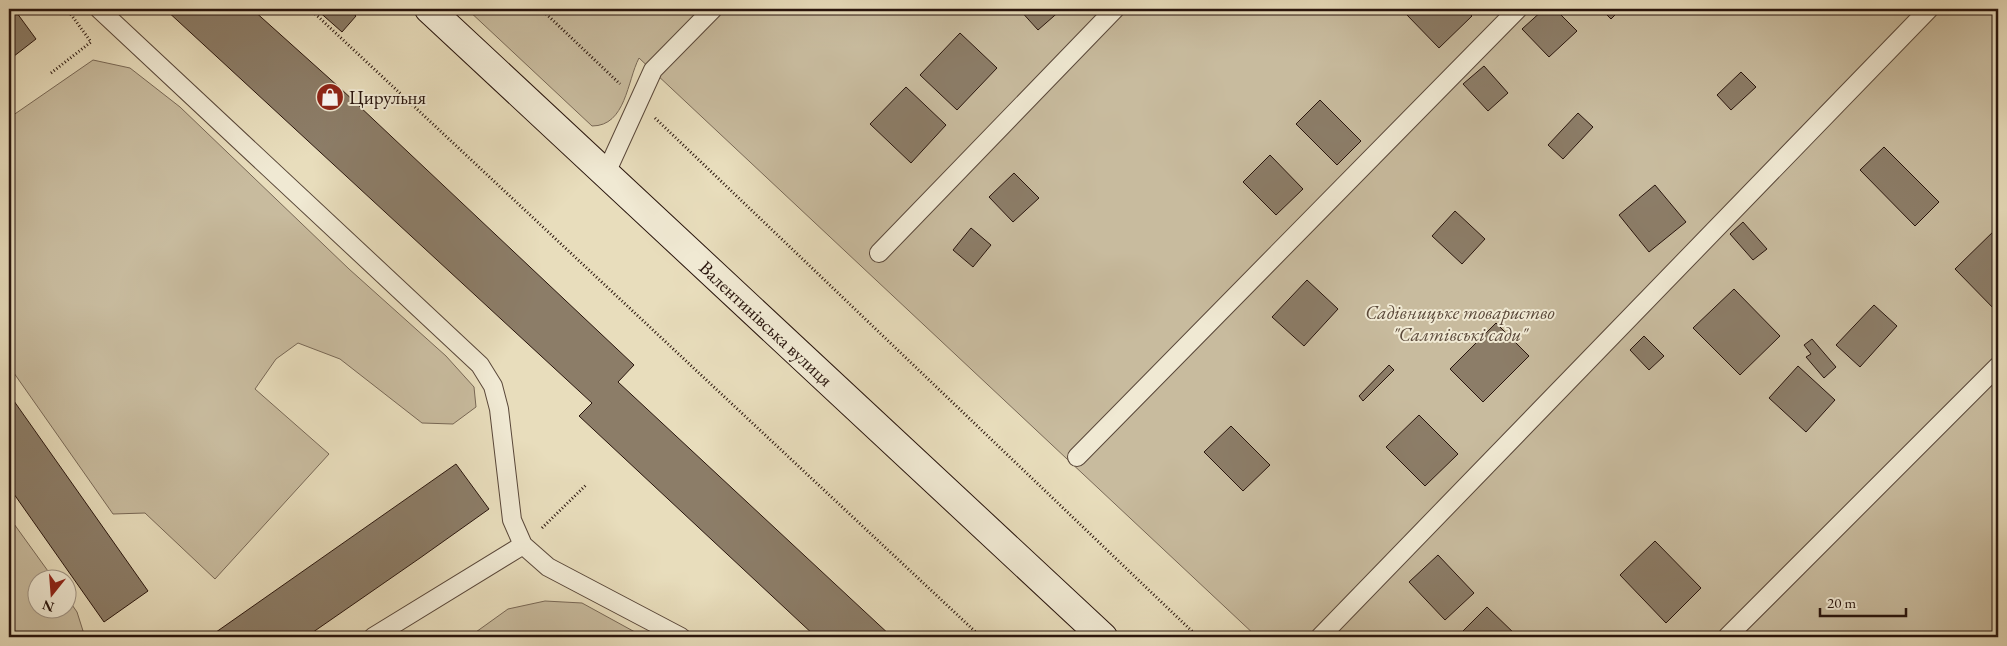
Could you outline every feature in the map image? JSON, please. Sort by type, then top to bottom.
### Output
[{"type":"street","name":"Валентинівська вулиця","points":[[429,9],[1104,637]]},
{"type":"lane","points":[[99,9],[480,365],[493,386],[499,409],[512,520],[523,545],[548,567],[681,637]]},
{"type":"lane","points":[[606,173],[653,70],[713,9]]},
{"type":"lane","points":[[879,253],[1115,9]]},
{"type":"lane","points":[[1077,457],[1518,9]]},
{"type":"lane","points":[[1320,637],[1929,9]]},
{"type":"lane","points":[[1727,637],[1998,366]]},
{"type":"lane","points":[[373,637],[523,545]]},
{"type":"path","points":[[51,73],[91,42],[67,9]]},
{"type":"path","points":[[310,9],[981,637]]},
{"type":"path","points":[[541,9],[1198,637]]},
{"type":"path","points":[[560,510],[586,485]]},
{"type":"green space","name":"Садівницьке товариство \"Салтівські сади\"","points":[[467,9],[1998,9],[1998,637],[1257,637],[639,58],[619,111],[612,119],[603,124],[592,126]]},
{"type":"green space","points":[[93,60],[130,68],[180,107],[349,269],[446,356],[474,387],[476,407],[453,424],[422,423],[340,359],[298,343],[276,359],[255,389],[329,454],[215,579],[145,513],[113,514],[9,366],[9,118]]},
{"type":"green space","points":[[9,517],[46,568],[28,568],[28,618],[78,618],[78,615],[84,634],[83,637],[9,637]]},
{"type":"green space","points":[[545,601],[582,603],[644,637],[469,637],[508,609]]},
{"type":"building","points":[[9,9],[14,9],[36,39],[9,60]]},
{"type":"building","points":[[165,9],[252,9],[340,88],[634,365],[618,382],[892,637],[816,637],[579,416],[592,403]]},
{"type":"building","points":[[316,9],[348,9],[356,16],[342,32]]},
{"type":"building","points":[[1019,9],[1062,9],[1038,30]]},
{"type":"building","points":[[1413,9],[1465,9],[1472,16],[1439,48],[1407,15]]},
{"type":"building","points":[[1544,9],[1555,9],[1577,31],[1549,57],[1522,29]]},
{"type":"building","points":[[1601,9],[1621,9],[1611,19]]},
{"type":"building","points":[[960,33],[997,68],[957,110],[920,75]]},
{"type":"building","points":[[1484,66],[1508,93],[1488,111],[1463,84]]},
{"type":"building","points":[[1741,72],[1756,87],[1731,110],[1717,95]]},
{"type":"building","points":[[906,87],[946,125],[911,163],[870,124]]},
{"type":"building","points":[[1320,100],[1361,141],[1337,165],[1296,124]]},
{"type":"building","points":[[1578,113],[1593,127],[1563,159],[1548,145]]},
{"type":"building","points":[[1884,147],[1939,202],[1915,226],[1860,170]]},
{"type":"building","points":[[1270,155],[1303,189],[1276,215],[1243,182]]},
{"type":"building","points":[[1014,173],[1039,198],[1013,222],[989,197]]},
{"type":"building","points":[[1655,185],[1686,222],[1649,252],[1619,215]]},
{"type":"building","points":[[1455,211],[1485,239],[1462,264],[1432,236]]},
{"type":"building","points":[[1743,222],[1767,249],[1753,260],[1730,234]]},
{"type":"building","points":[[1998,227],[1998,313],[1955,269]]},
{"type":"building","points":[[971,228],[991,245],[973,267],[953,250]]},
{"type":"building","points":[[1307,280],[1338,309],[1304,346],[1272,317]]},
{"type":"building","points":[[1734,289],[1780,336],[1740,375],[1693,328]]},
{"type":"building","points":[[1874,305],[1897,326],[1860,367],[1836,345]]},
{"type":"building","points":[[1496,323],[1529,356],[1483,402],[1450,369]]},
{"type":"building","points":[[1644,336],[1664,356],[1649,370],[1630,350]]},
{"type":"building","points":[[1812,339],[1836,367],[1824,378],[1806,357],[1811,354],[1804,345]]},
{"type":"building","points":[[1389,365],[1394,370],[1363,401],[1359,396]]},
{"type":"building","points":[[1798,366],[1835,400],[1806,432],[1769,398]]},
{"type":"building","points":[[9,394],[148,591],[104,622],[78,585],[78,568],[66,568],[9,487]]},
{"type":"building","points":[[1419,415],[1458,454],[1425,486],[1386,447]]},
{"type":"building","points":[[1231,426],[1270,465],[1243,491],[1204,452]]},
{"type":"building","points":[[456,464],[489,509],[420,558],[306,637],[209,637]]},
{"type":"building","points":[[1655,541],[1701,588],[1666,623],[1620,575]]},
{"type":"building","points":[[1438,555],[1474,593],[1445,620],[1409,582]]},
{"type":"building","points":[[1487,607],[1518,637],[1457,637]]},
{"type":"place","name":"Цирульня","points":[[330,97]]}]
